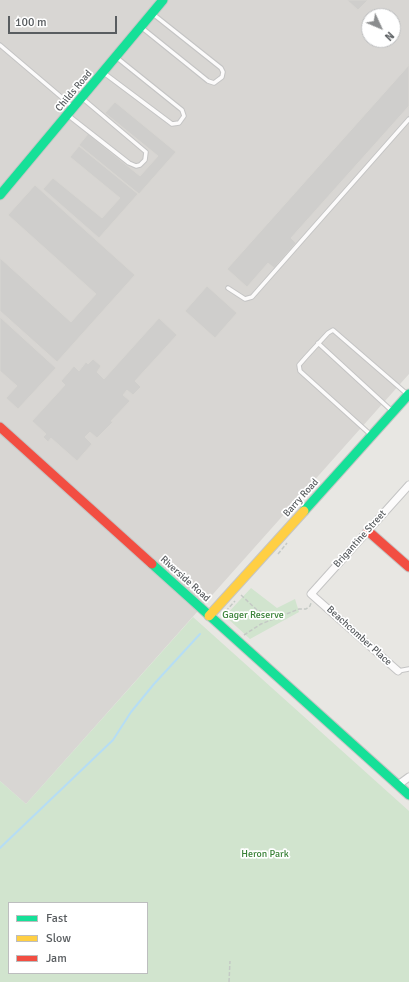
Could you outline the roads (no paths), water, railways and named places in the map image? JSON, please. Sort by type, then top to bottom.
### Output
[{"type":"street","name":"Childs Road","points":[[0,195],[163,0]]},
{"type":"street","name":"Barry Road","points":[[210,616],[408,394]]},
{"type":"street","name":"Riverside Road","points":[[0,427],[409,795]]},
{"type":"street","name":"Brigantine Street","points":[[311,594],[409,485]]},
{"type":"street","points":[[368,531],[409,567]]},
{"type":"street","name":"Beachcomber Place","points":[[311,594],[398,671]]},
{"type":"street","points":[[398,785],[409,777]]},
{"type":"lane","points":[[141,27],[208,81],[214,83],[222,77],[221,68],[152,14]]},
{"type":"lane","points":[[0,45],[74,108]]},
{"type":"lane","points":[[103,73],[172,124],[179,123],[184,116],[182,110],[116,57]]},
{"type":"lane","points":[[68,115],[129,163],[136,166],[140,165],[145,160],[146,152],[82,98]]},
{"type":"lane","points":[[228,288],[245,299],[252,297],[409,119]]},
{"type":"lane","points":[[372,435],[300,371],[299,365],[318,343],[333,330],[408,394]]},
{"type":"lane","points":[[318,343],[393,412]]},
{"type":"lane","name":"Beachcomber Place","points":[[398,671],[409,669]]},
{"type":"waterway","points":[[0,848],[113,740],[131,712],[154,684],[200,634]]},
{"type":"park label","name":"Gager Reserve","points":[[253,615]]},
{"type":"park label","name":"Heron Park","points":[[265,854]]}]
